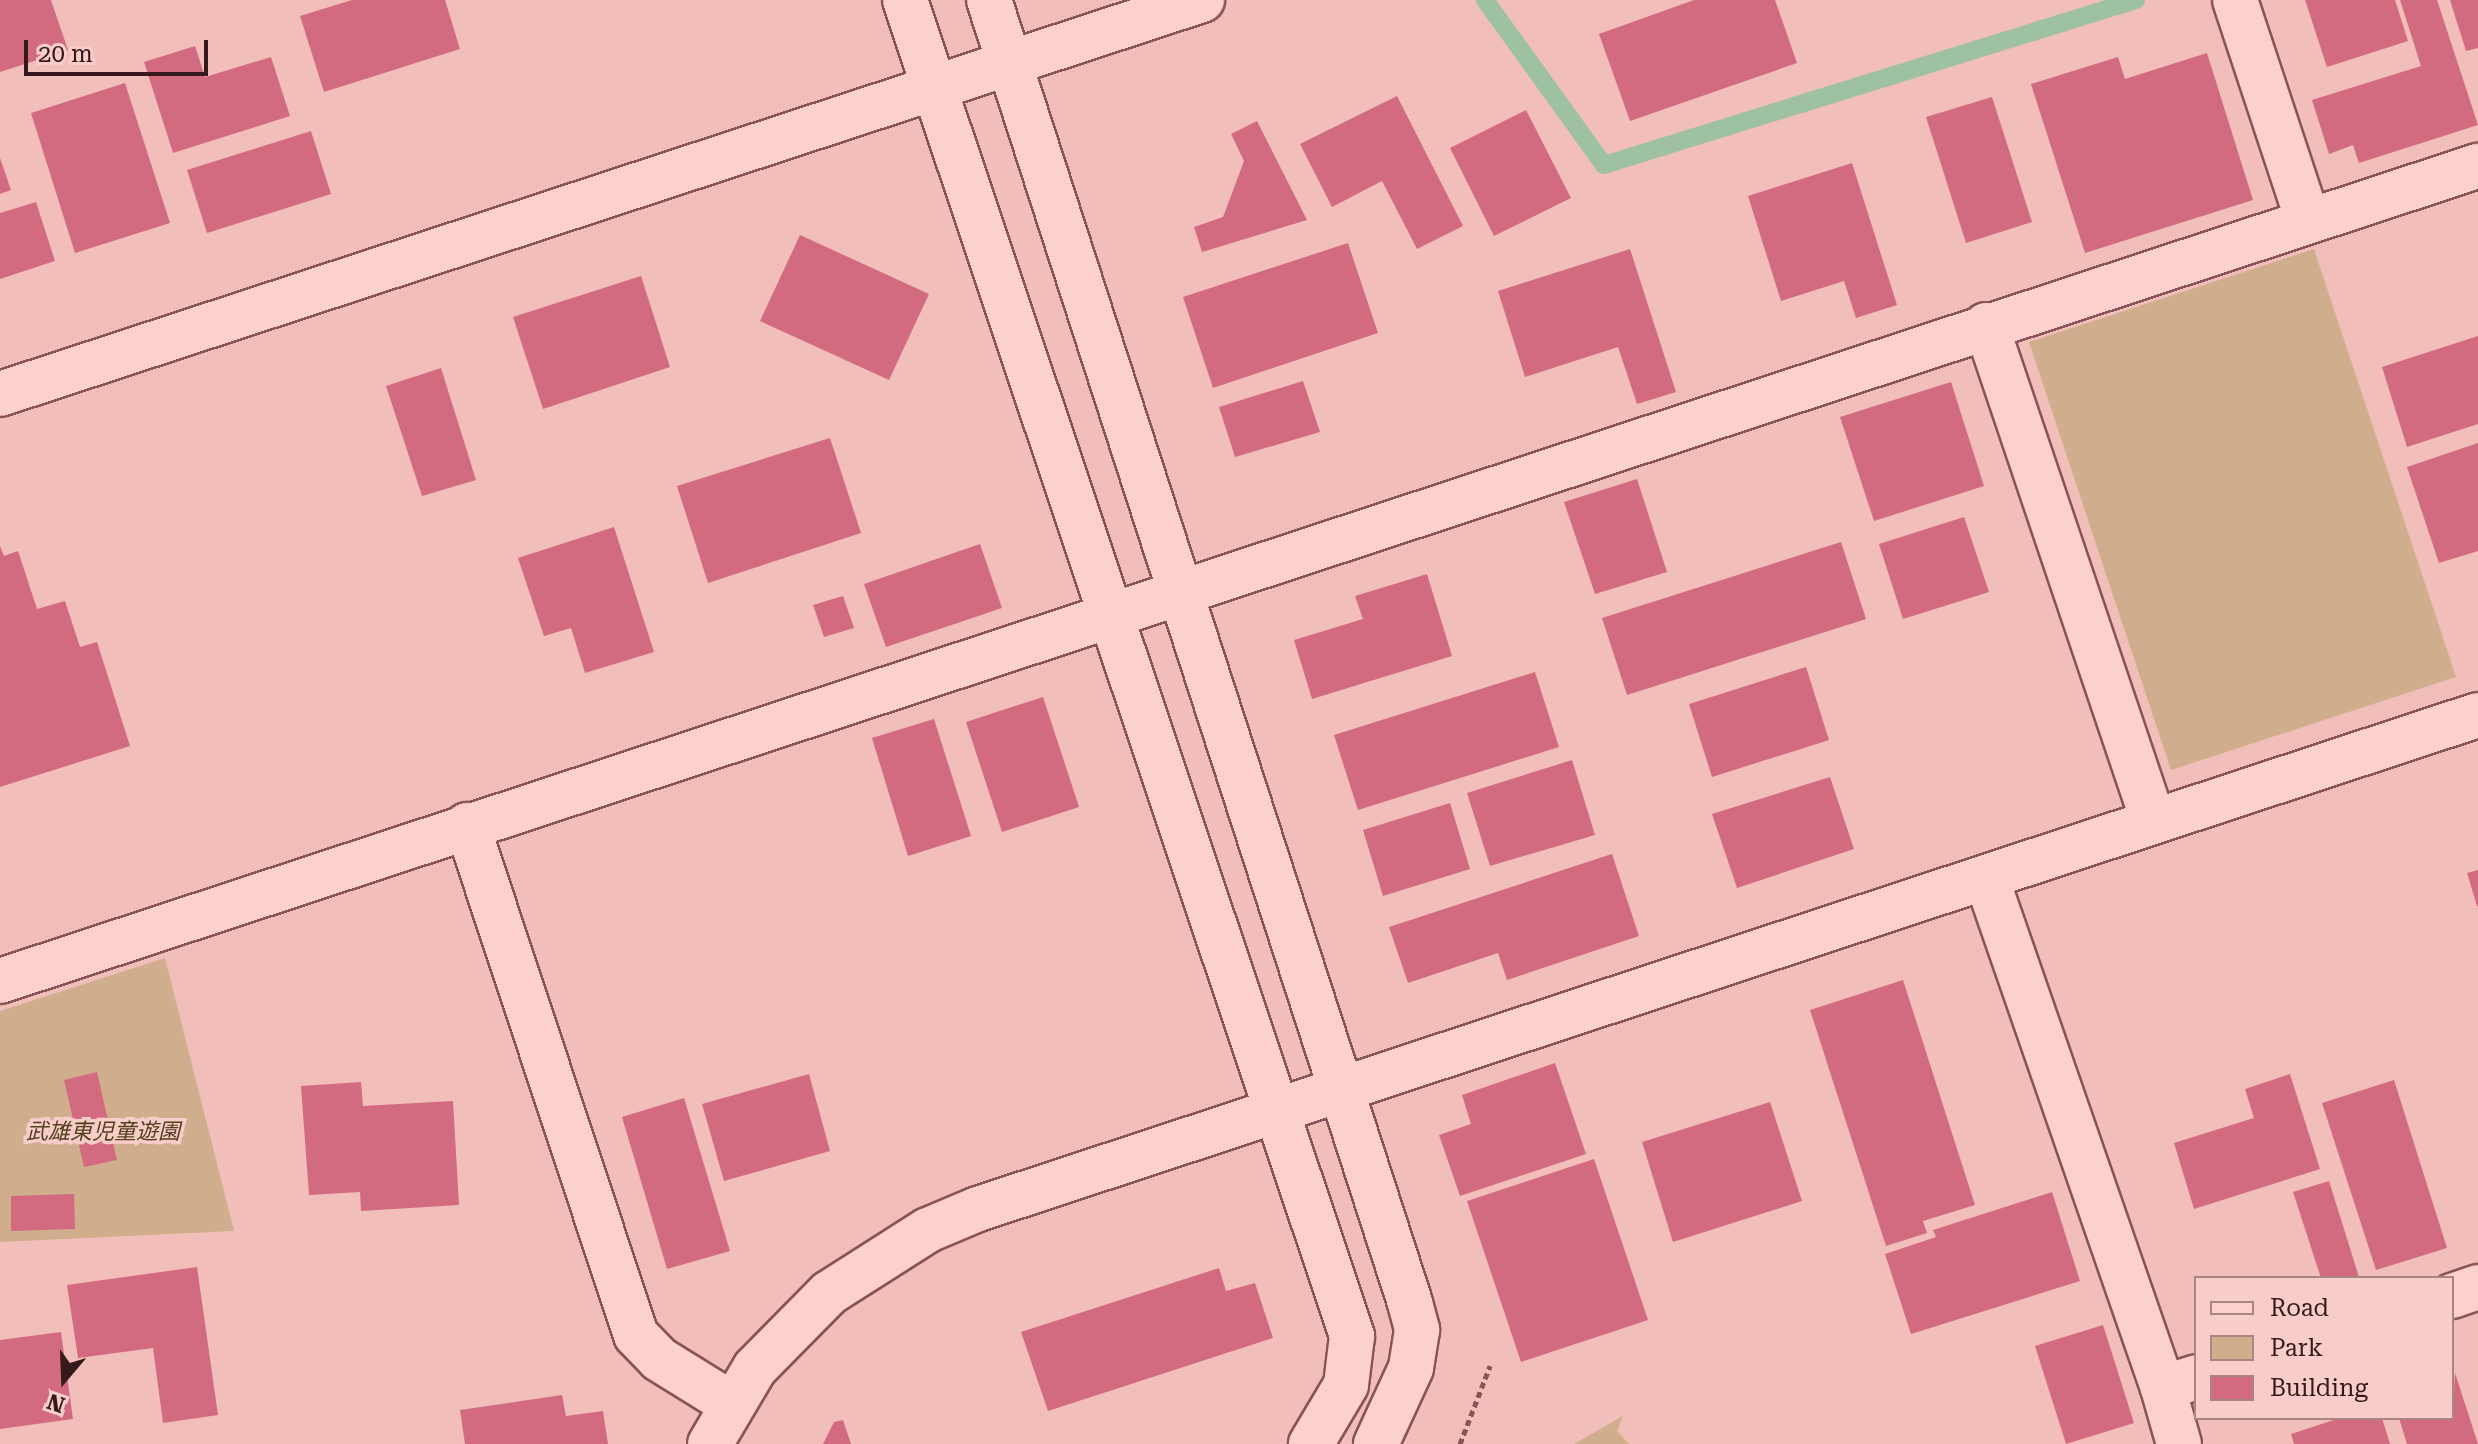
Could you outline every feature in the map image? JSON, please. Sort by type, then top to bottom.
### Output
[{"type":"street","points":[[905,0],[1352,1336],[1346,1385],[1311,1444]]},
{"type":"street","points":[[989,0],[1417,1330],[1411,1368],[1376,1444]]},
{"type":"street","points":[[0,394],[1202,0]]},
{"type":"street","points":[[2236,4],[2308,221]]},
{"type":"street","points":[[0,981],[467,825],[1181,594],[1986,325],[2478,166]]},
{"type":"street","points":[[1986,325],[2153,820]]},
{"type":"street","points":[[710,1444],[730,1403],[829,1293],[928,1230],[1277,1105],[1341,1090],[1987,880],[2153,820],[2478,715]]},
{"type":"street","points":[[467,825],[636,1335],[659,1359],[730,1403]]},
{"type":"street","points":[[1987,880],[2179,1382],[2179,1444]]},
{"type":"street","points":[[2454,1295],[2478,1287]]},
{"type":"path","points":[[1460,1444],[1490,1366]]},
{"type":"green space","points":[[2314,249],[2456,677],[2171,770],[2029,342]]},
{"type":"green space","name":"武雄東児童遊園","points":[[165,958],[234,1231],[0,1242],[0,1011]]},
{"type":"green space","points":[[1623,1416],[1617,1431],[1629,1444],[1574,1444]]},
{"type":"building","points":[[0,0],[51,0],[68,50],[0,72]]},
{"type":"building","points":[[352,0],[445,0],[460,49],[324,92],[300,16]]},
{"type":"building","points":[[1694,0],[1775,0],[1797,63],[1630,121],[1599,34]]},
{"type":"building","points":[[2305,0],[2395,0],[2408,41],[2327,67]]},
{"type":"building","points":[[2400,0],[2437,0],[2478,125],[2359,163],[2353,145],[2329,154],[2312,100],[2421,66]]},
{"type":"building","points":[[2450,0],[2478,0],[2478,48],[2466,51]]},
{"type":"building","points":[[195,46],[205,77],[271,57],[290,116],[173,153],[144,62]]},
{"type":"building","points":[[2207,53],[2253,200],[2085,253],[2031,84],[2118,57],[2125,79]]},
{"type":"building","points":[[125,83],[170,223],[75,253],[31,113]]},
{"type":"building","points":[[1397,96],[1463,226],[1417,249],[1382,181],[1332,207],[1300,144]]},
{"type":"building","points":[[1992,97],[2032,222],[1966,243],[1926,117]]},
{"type":"building","points":[[1526,110],[1571,198],[1494,236],[1450,148]]},
{"type":"building","points":[[1257,121],[1307,220],[1202,252],[1194,227],[1223,217],[1244,161],[1231,134]]},
{"type":"building","points":[[311,131],[331,194],[207,233],[187,170]]},
{"type":"building","points":[[0,158],[11,190],[0,194]]},
{"type":"building","points":[[1852,163],[1897,305],[1856,318],[1844,281],[1781,301],[1748,196]]},
{"type":"building","points":[[36,202],[55,261],[0,279],[0,213]]},
{"type":"building","points":[[800,235],[929,294],[889,380],[760,321]]},
{"type":"building","points":[[1348,243],[1378,333],[1213,388],[1183,297]]},
{"type":"building","points":[[1630,249],[1676,392],[1637,404],[1618,347],[1525,377],[1498,291]]},
{"type":"building","points":[[641,276],[670,367],[543,409],[513,317]]},
{"type":"building","points":[[2478,336],[2478,424],[2407,447],[2382,367]]},
{"type":"building","points":[[441,368],[476,480],[422,496],[386,386]]},
{"type":"building","points":[[1303,381],[1320,432],[1235,457],[1219,407]]},
{"type":"building","points":[[1951,382],[1984,486],[1874,521],[1840,417]]},
{"type":"building","points":[[830,438],[861,533],[708,583],[677,486]]},
{"type":"building","points":[[2478,443],[2478,551],[2439,563],[2407,467]]},
{"type":"building","points":[[1637,479],[1667,572],[1595,594],[1564,502]]},
{"type":"building","points":[[1964,517],[1989,592],[1903,619],[1879,544]]},
{"type":"building","points":[[614,527],[654,652],[585,673],[571,628],[544,636],[518,558]]},
{"type":"building","points":[[1841,542],[1866,619],[1627,695],[1602,618]]},
{"type":"building","points":[[980,544],[1002,608],[886,647],[864,584]]},
{"type":"building","points":[[0,546],[4,556],[18,551],[37,609],[65,601],[80,647],[97,642],[130,746],[0,787]]},
{"type":"building","points":[[1427,574],[1452,656],[1312,699],[1294,640],[1363,619],[1355,596]]},
{"type":"building","points":[[843,596],[854,628],[824,637],[813,605]]},
{"type":"building","points":[[1806,667],[1829,740],[1712,777],[1689,704]]},
{"type":"building","points":[[1535,672],[1559,747],[1358,810],[1334,735]]},
{"type":"building","points":[[1043,697],[1079,807],[1002,832],[966,722]]},
{"type":"building","points":[[934,719],[971,836],[908,856],[872,738]]},
{"type":"building","points":[[1572,760],[1595,835],[1490,866],[1467,793]]},
{"type":"building","points":[[1830,777],[1854,849],[1737,888],[1712,814]]},
{"type":"building","points":[[1450,803],[1470,869],[1383,896],[1363,830]]},
{"type":"building","points":[[1612,854],[1639,936],[1507,980],[1498,953],[1408,983],[1389,927]]},
{"type":"building","points":[[2478,870],[2478,906],[2477,906],[2467,873]]},
{"type":"building","points":[[1903,980],[1975,1205],[1923,1221],[1927,1233],[1886,1246],[1810,1010]]},
{"type":"building","points":[[1555,1063],[1586,1154],[1460,1196],[1439,1135],[1471,1124],[1462,1095]]},
{"type":"building","points":[[97,1072],[117,1160],[84,1167],[64,1080]]},
{"type":"building","points":[[809,1074],[830,1151],[724,1181],[702,1104]]},
{"type":"building","points":[[2290,1074],[2320,1169],[2194,1209],[2174,1143],[2254,1118],[2245,1089]]},
{"type":"building","points":[[2394,1080],[2447,1248],[2376,1270],[2322,1103]]},
{"type":"building","points":[[361,1082],[363,1106],[453,1101],[459,1205],[361,1211],[360,1192],[309,1195],[301,1086]]},
{"type":"building","points":[[684,1098],[730,1251],[667,1269],[622,1117]]},
{"type":"building","points":[[1770,1102],[1802,1201],[1673,1242],[1642,1142]]},
{"type":"building","points":[[1594,1159],[1648,1320],[1521,1362],[1467,1201]]},
{"type":"building","points":[[2329,1181],[2359,1276],[2320,1276],[2293,1192]]},
{"type":"building","points":[[2052,1192],[2080,1281],[1911,1334],[1885,1254],[1936,1237],[1933,1230]]},
{"type":"building","points":[[74,1194],[75,1229],[11,1231],[11,1196]]},
{"type":"building","points":[[197,1267],[218,1415],[163,1423],[153,1348],[78,1358],[67,1285]]},
{"type":"building","points":[[1219,1268],[1226,1291],[1255,1283],[1273,1338],[1048,1411],[1021,1332]]},
{"type":"building","points":[[2103,1325],[2134,1423],[2066,1444],[2035,1346]]},
{"type":"building","points":[[61,1332],[73,1419],[0,1429],[0,1340]]},
{"type":"building","points":[[2455,1373],[2478,1444],[2407,1444],[2400,1420],[2454,1420]]},
{"type":"building","points":[[562,1395],[566,1416],[603,1411],[608,1444],[465,1444],[460,1410]]},
{"type":"building","points":[[843,1420],[851,1444],[823,1444],[834,1422]]},
{"type":"building","points":[[2334,1420],[2383,1420],[2390,1444],[2294,1444],[2291,1434]]},
{"type":"waterway","points":[[1485,0],[1604,165],[2136,0]]}]
